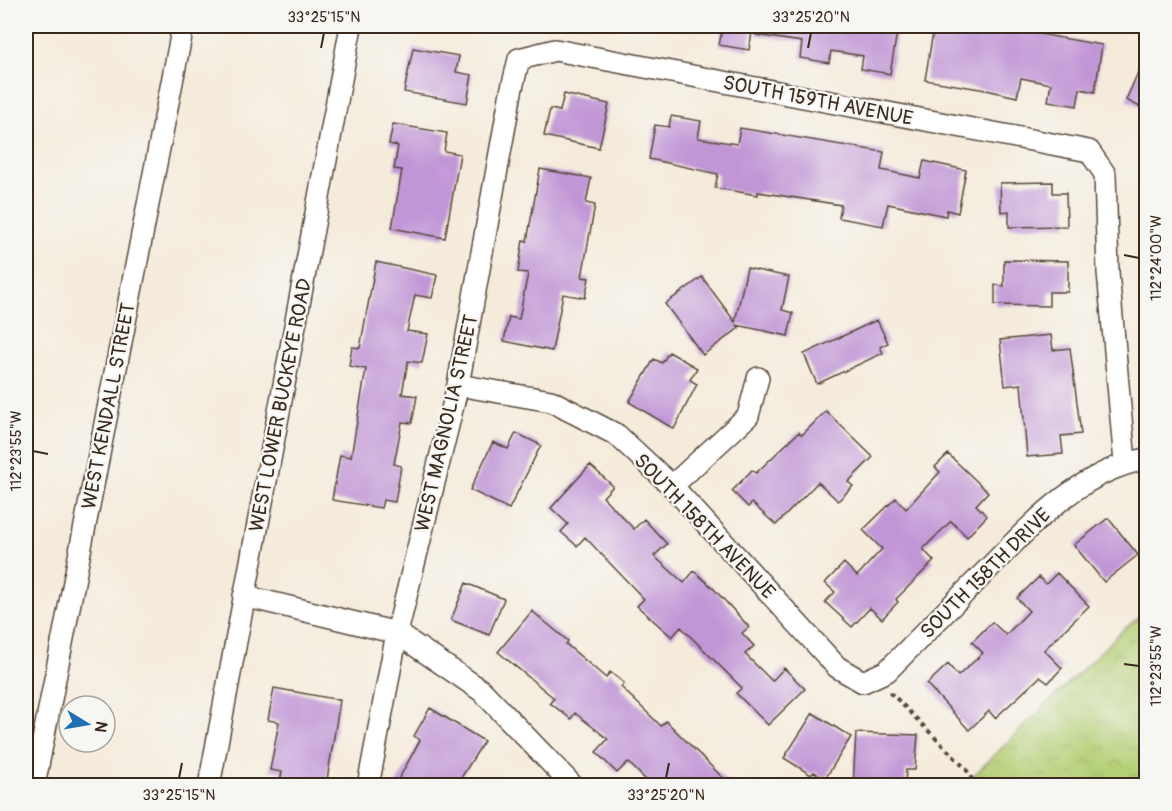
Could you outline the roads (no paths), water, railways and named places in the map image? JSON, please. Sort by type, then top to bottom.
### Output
[{"type":"street","name":"WEST KENDALL STREET","points":[[34,786],[183,26]]},
{"type":"street","name":"WEST LOWER BUCKEYE ROAD","points":[[209,786],[351,26]]},
{"type":"street","name":"SOUTH 159TH AVENUE","points":[[519,59],[555,50],[1089,151],[1105,174],[1108,272],[1125,463]]},
{"type":"street","name":"WEST MAGNOLIA STREET","points":[[368,786],[397,633],[458,385],[519,59]]},
{"type":"street","points":[[672,486],[748,416],[758,378]]},
{"type":"street","name":"SOUTH 158TH AVENUE","points":[[458,385],[551,401],[617,435],[672,486],[837,667],[863,682]]},
{"type":"street","name":"SOUTH 158TH DRIVE","points":[[863,682],[887,671],[1046,510],[1093,478],[1125,463],[1146,459]]},
{"type":"street","points":[[244,596],[397,633],[482,691],[573,786]]}]
